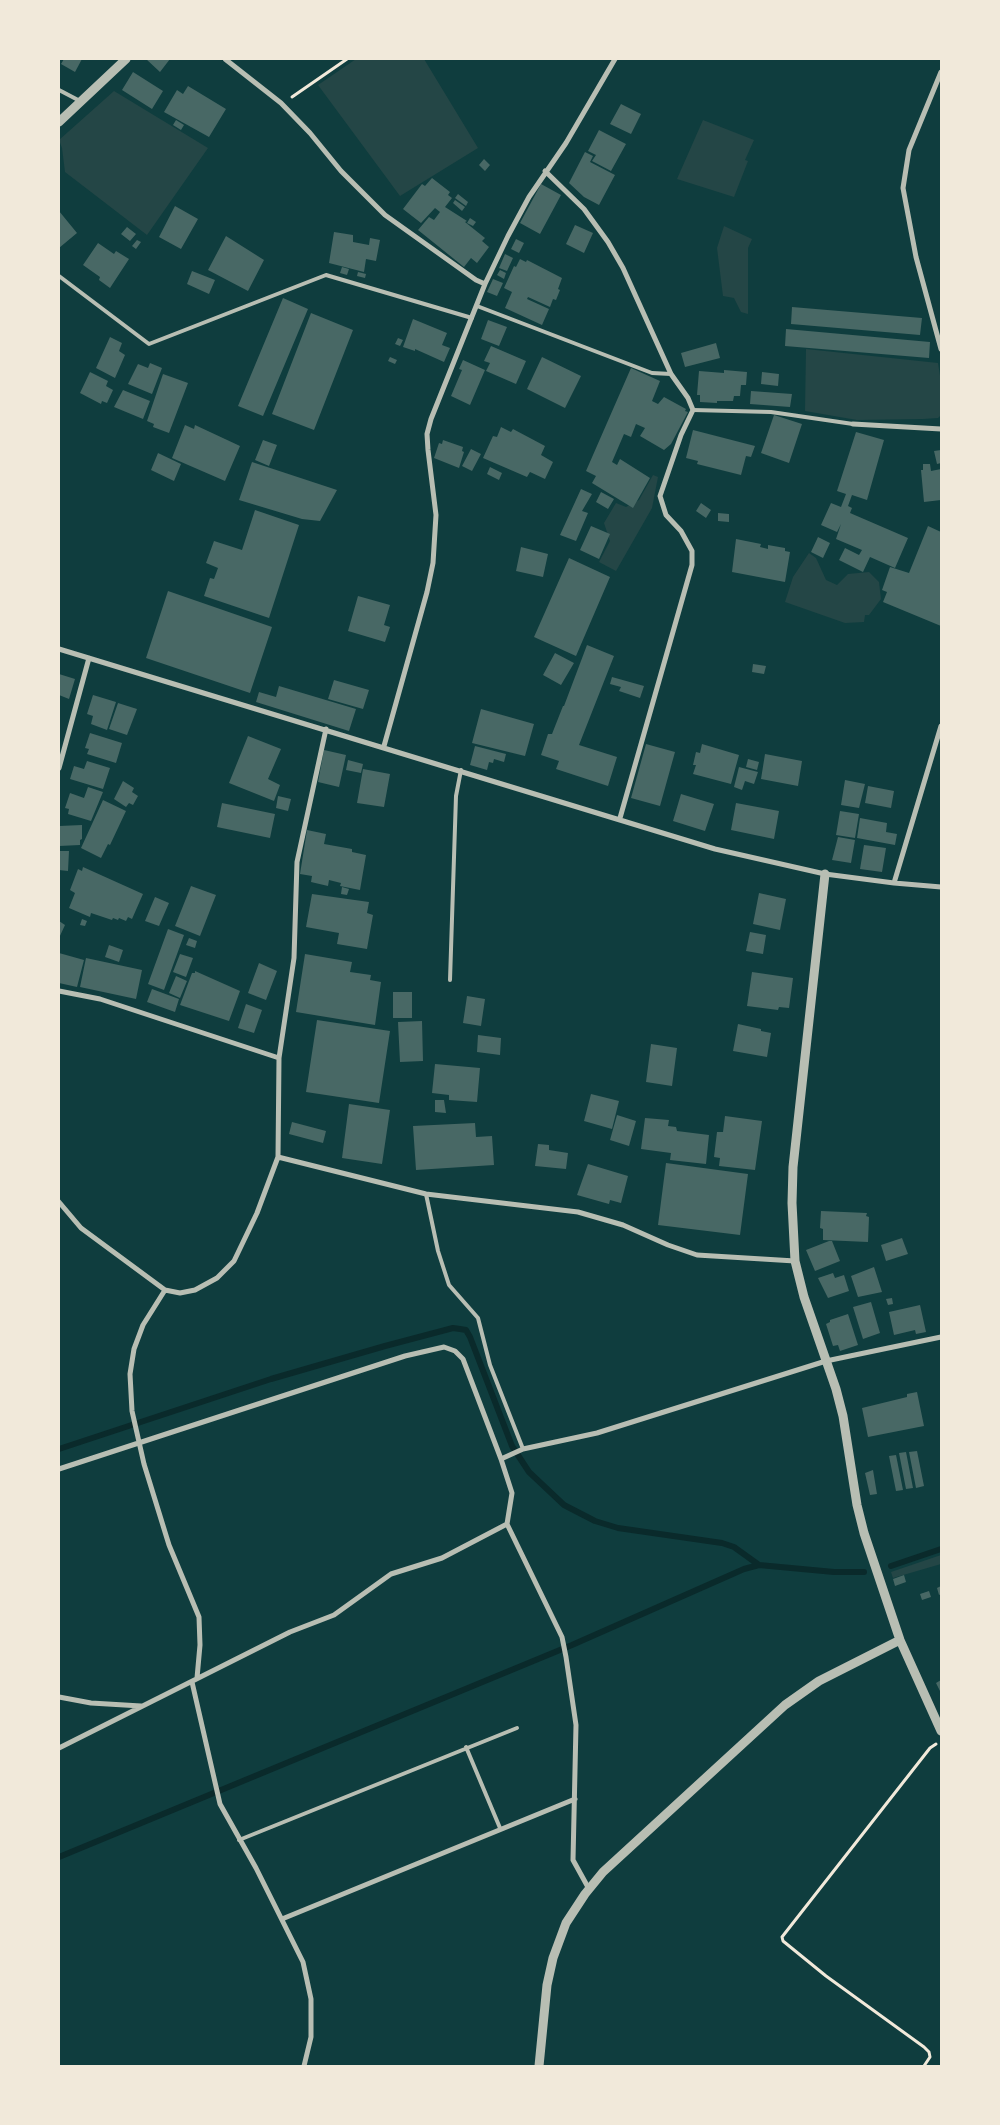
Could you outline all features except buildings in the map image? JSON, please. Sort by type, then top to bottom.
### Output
[{"type":"street","points":[[59,122],[126,59]]},
{"type":"street","points":[[225,59],[282,105],[310,133],[341,171],[385,214],[476,280],[485,284]]},
{"type":"street","points":[[384,746],[427,592],[433,563],[436,515],[427,434],[431,419],[485,284],[529,197],[566,143],[615,59]]},
{"type":"street","points":[[941,72],[909,150],[903,188],[916,257],[941,349]]},
{"type":"street","points":[[546,171],[584,209],[608,242],[623,268],[671,374],[688,398],[693,410],[681,435],[660,496],[666,515],[681,532],[692,550],[692,565],[620,818]]},
{"type":"street","points":[[854,424],[941,429]]},
{"type":"street","points":[[59,649],[384,746],[716,849],[825,874],[941,887]]},
{"type":"street","points":[[59,768],[89,658]]},
{"type":"street","points":[[894,883],[941,726]]},
{"type":"street","points":[[59,1202],[81,1228],[165,1290],[180,1294],[195,1290],[217,1278],[234,1260],[258,1213],[278,1157],[279,1058],[294,958],[297,862],[326,729]]},
{"type":"street","points":[[825,874],[793,1167],[792,1203],[795,1261],[843,1416],[857,1505],[864,1533],[900,1640],[941,1731]]},
{"type":"street","points":[[59,991],[100,999],[279,1058]]},
{"type":"street","points":[[278,1157],[426,1194],[578,1212],[623,1225],[668,1245],[697,1255],[795,1261]]},
{"type":"street","points":[[165,1290],[143,1325],[134,1349],[130,1374],[132,1411],[147,1473],[169,1545],[199,1617],[200,1645],[194,1680],[220,1804],[282,1919],[302,1962],[311,1999],[311,2038],[304,2066]]},
{"type":"street","points":[[501,1459],[523,1449],[597,1433],[826,1361],[941,1337]]},
{"type":"street","points":[[59,1469],[405,1356],[444,1347],[455,1351],[463,1359],[512,1493],[507,1524],[562,1637],[576,1725],[574,1860],[588,1889]]},
{"type":"street","points":[[59,1748],[290,1632],[334,1615],[391,1574],[442,1558],[507,1524]]},
{"type":"street","points":[[540,2066],[547,1985],[553,1958],[566,1923],[588,1889],[603,1872],[786,1705],[819,1681],[900,1640]]},
{"type":"street","points":[[59,1697],[91,1703],[141,1706]]},
{"type":"street","points":[[282,1919],[500,1828],[575,1799]]},
{"type":"lane","points":[[59,90],[82,102]]},
{"type":"lane","points":[[59,276],[149,344],[326,275],[472,318]]},
{"type":"lane","points":[[477,306],[652,373],[671,374]]},
{"type":"lane","points":[[693,410],[772,412],[854,424]]},
{"type":"lane","points":[[450,980],[456,796],[461,770]]},
{"type":"lane","points":[[426,1194],[438,1251],[449,1285],[478,1318],[490,1365],[523,1449]]},
{"type":"lane","points":[[239,1840],[517,1728]]},
{"type":"lane","points":[[466,1747],[500,1828]]},
{"type":"path","points":[[282,105],[347,59]]},
{"type":"path","points":[[924,2066],[930,2057],[929,2052],[924,2047],[826,1976],[783,1941],[782,1937],[930,1748],[941,1741]]},
{"type":"shaded area","points":[[356,59],[424,59],[478,148],[400,196],[318,85]]},
{"type":"shaded area","points":[[114,91],[208,148],[147,235],[65,172],[59,140]]},
{"type":"shaded area","points":[[703,120],[754,140],[745,160],[748,161],[734,197],[677,179]]},
{"type":"shaded area","points":[[724,226],[752,239],[748,248],[748,314],[741,312],[734,298],[723,296],[717,248]]},
{"type":"shaded area","points":[[806,349],[938,363],[941,382],[941,415],[938,418],[923,419],[857,420],[805,411]]},
{"type":"shaded area","points":[[653,475],[658,477],[652,508],[616,571],[599,562],[610,541],[604,523],[616,503],[626,507],[639,500]]},
{"type":"shaded area","points":[[809,553],[816,558],[826,580],[837,585],[848,574],[869,572],[879,582],[881,599],[869,615],[865,615],[864,622],[845,623],[785,602],[793,577]]},
{"type":"shaded area","points":[[941,1555],[941,1564],[893,1578],[891,1572]]},
{"type":"waterway","points":[[59,1449],[271,1379],[453,1328],[460,1329],[466,1330],[470,1337],[512,1446],[529,1472],[564,1505],[595,1521],[618,1528],[722,1543],[734,1547],[759,1565]]},
{"type":"waterway","points":[[891,1566],[941,1549]]},
{"type":"waterway","points":[[59,1857],[572,1645],[744,1569],[759,1565],[834,1572],[864,1572]]}]
